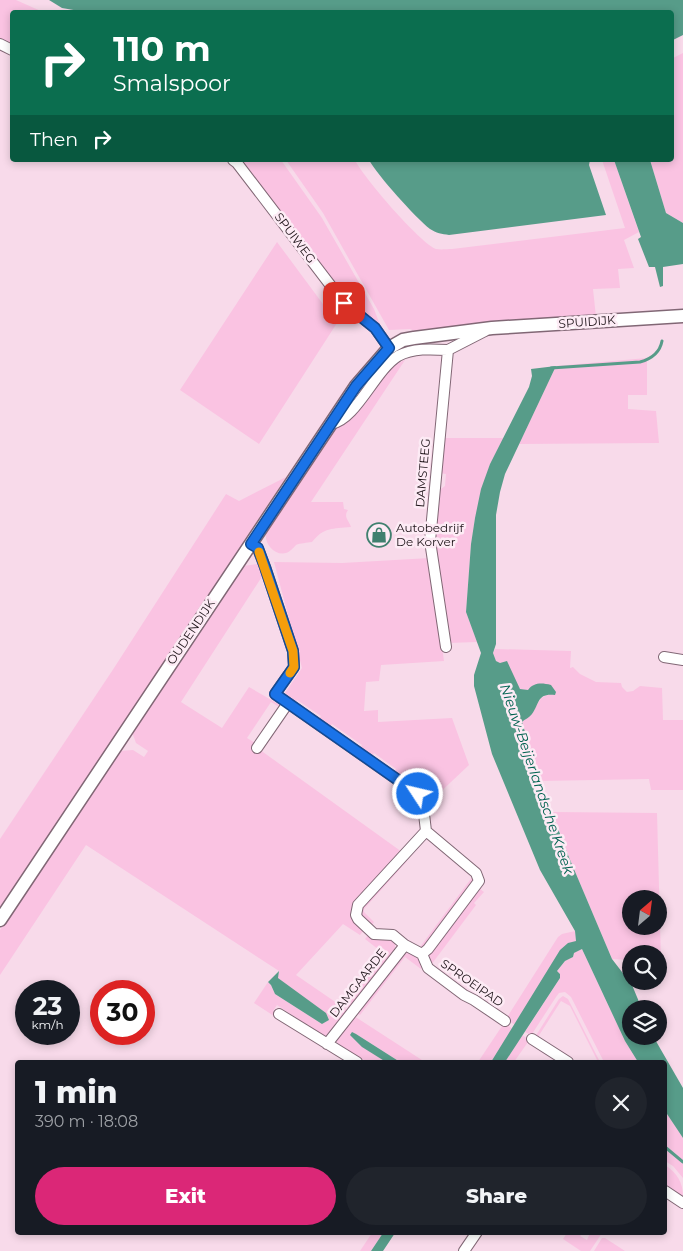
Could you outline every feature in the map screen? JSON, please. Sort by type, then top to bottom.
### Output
[{"type":"street","name":"SPUIWEG","points":[[236,162],[344,303],[375,328],[389,348]]},
{"type":"street","name":"SPUIDIJK","points":[[492,328],[683,316]]},
{"type":"street","points":[[389,348],[403,340],[492,328]]},
{"type":"street","points":[[331,424],[337,423],[348,415],[388,365],[399,356],[426,349],[448,350],[492,328]]},
{"type":"street","name":"OUDENDIJK","points":[[0,920],[356,386],[389,348]]},
{"type":"street","name":"DAMSTEEG","points":[[446,647],[430,541],[448,350]]},
{"type":"street","points":[[251,544],[258,548],[293,651],[294,667],[275,694],[422,797],[426,832],[476,873],[479,881],[428,949],[422,954]]},
{"type":"street","points":[[664,657],[683,660]]},
{"type":"street","points":[[257,748],[288,703]]},
{"type":"street","name":"DAMGAARDE","points":[[327,1044],[405,945],[394,935],[378,934],[370,931],[358,919],[356,910],[358,905],[426,832]]},
{"type":"street","name":"SPROEIPAD","points":[[405,945],[422,954],[428,968],[464,995],[505,1021]]},
{"type":"street","points":[[279,1014],[354,1060]]},
{"type":"street","points":[[532,1038],[565,1060]]},
{"type":"street","points":[[667,1192],[683,1203]]},
{"type":"street","points":[[464,1251],[475,1235]]},
{"type":"shaded area","points":[[0,0],[16,0],[38,10],[10,10],[10,46],[0,41]]},
{"type":"shaded area","points":[[683,53],[683,223],[666,213],[651,162],[674,162],[674,58]]},
{"type":"shaded area","points":[[239,162],[282,162],[322,218],[374,309],[380,325],[349,303]]},
{"type":"shaded area","points":[[287,162],[356,162],[392,209],[418,235],[436,249],[452,249],[625,228],[603,162],[615,162],[639,232],[624,240],[634,268],[618,269],[620,288],[593,289],[596,317],[461,325],[417,332],[410,329],[389,330],[323,213]]},
{"type":"shaded area","points":[[277,242],[337,323],[259,444],[180,390]]},
{"type":"shaded area","points":[[647,358],[647,395],[628,395],[628,409],[656,411],[659,443],[519,444],[556,366]]},
{"type":"shaded area","points":[[405,360],[311,502],[343,502],[344,509],[348,510],[346,517],[351,527],[325,531],[312,542],[296,545],[286,553],[274,551],[266,537],[269,526],[330,434],[351,413],[379,378],[395,365]]},
{"type":"shaded area","points":[[443,438],[504,438],[490,464],[475,518],[471,544],[466,612],[477,642],[448,643],[433,538],[438,491],[445,486],[446,474],[439,473]]},
{"type":"shaded area","points":[[286,477],[0,911],[0,839],[114,668],[226,494],[239,501]]},
{"type":"shaded area","points":[[430,558],[444,661],[381,665],[379,681],[366,682],[364,711],[378,710],[378,722],[452,718],[469,765],[433,799],[394,772],[396,769],[374,753],[372,756],[360,748],[362,745],[332,724],[330,727],[319,719],[321,716],[297,700],[295,702],[285,693],[302,668],[274,562],[342,563]]},
{"type":"shaded area","points":[[257,564],[263,575],[181,702],[222,728],[249,687],[280,705],[279,707],[271,702],[247,738],[257,744],[256,747],[402,852],[357,901],[364,930],[360,935],[343,924],[296,975],[347,1010],[325,1037],[277,1005],[273,1011],[279,1016],[277,1018],[254,1003],[268,982],[275,994],[322,1024],[329,1020],[278,978],[279,971],[86,845],[0,975],[0,930],[119,751],[133,750],[144,757],[148,751],[136,743],[132,732],[243,566]]},
{"type":"shaded area","points":[[495,649],[571,651],[570,668],[573,667],[580,674],[596,682],[621,683],[627,692],[633,691],[640,686],[662,688],[663,720],[683,720],[683,790],[651,790],[649,779],[540,781],[522,722],[535,708],[541,698],[549,694],[555,695],[520,689],[500,663],[496,661],[493,653]]},
{"type":"shaded area","points":[[553,812],[657,813],[659,890],[622,890],[622,935],[660,935],[661,945],[622,945],[622,960],[612,959],[568,855]]},
{"type":"shaded area","points":[[405,859],[407,861],[364,909],[364,912],[374,922],[372,925],[361,914],[361,908]]},
{"type":"shaded area","points":[[473,876],[474,880],[424,946],[420,947]]},
{"type":"shaded area","points":[[480,889],[484,892],[474,903],[476,905],[431,965],[427,957]]},
{"type":"shaded area","points":[[575,931],[576,942],[515,1025],[506,1019],[558,937]]},
{"type":"shaded area","points":[[369,934],[392,940],[395,942],[395,948],[349,1007],[345,1004],[383,953],[365,939]]},
{"type":"shaded area","points":[[582,949],[622,1035],[622,1045],[627,1045],[637,1060],[603,1060],[571,997],[565,992],[559,993],[531,1035],[525,1032],[560,978],[560,974],[557,971],[565,961],[573,957],[574,953]]},
{"type":"shaded area","points":[[408,953],[417,957],[422,966],[421,969],[405,957],[360,1015],[356,1013],[404,954]]},
{"type":"shaded area","points":[[563,996],[568,999],[599,1060],[597,1060],[570,1006],[561,1001],[538,1037],[535,1037],[559,999]]},
{"type":"shaded area","points":[[354,1016],[422,1060],[397,1060],[356,1034],[384,1060],[364,1060],[338,1044],[336,1040]]},
{"type":"shaded area","points":[[504,1023],[513,1029],[492,1060],[479,1060]]},
{"type":"shaded area","points":[[522,1035],[528,1039],[528,1042],[515,1060],[506,1060]]},
{"type":"shaded area","points":[[667,1114],[683,1138],[683,1161],[667,1147]]},
{"type":"shaded area","points":[[667,1148],[683,1164],[683,1178],[673,1166],[667,1162]]},
{"type":"shaded area","points":[[667,1166],[678,1178],[682,1187],[683,1197],[667,1186]]},
{"type":"shaded area","points":[[371,1235],[382,1235],[371,1251],[360,1251]]},
{"type":"shaded area","points":[[566,1235],[581,1235],[587,1240],[589,1235],[601,1235],[590,1251],[581,1251],[563,1239]]},
{"type":"shaded area","points":[[602,1238],[605,1238],[625,1251],[594,1251]]},
{"type":"water","points":[[49,0],[683,0],[683,35],[674,40],[674,10],[74,10],[62,8]]},
{"type":"water","points":[[370,162],[590,162],[606,215],[449,235],[441,234],[430,229],[415,215],[388,186]]},
{"type":"water","points":[[615,162],[651,162],[666,213],[683,223],[683,264],[663,267],[663,286],[660,287],[655,267],[649,267],[638,239],[641,237]]},
{"type":"water","points":[[556,366],[505,474],[500,492],[496,515],[496,644],[493,653],[496,661],[500,663],[507,661],[520,689],[528,690],[536,684],[544,684],[551,685],[556,692],[555,695],[542,697],[530,717],[522,722],[540,781],[568,855],[612,959],[622,972],[622,990],[634,990],[638,1000],[622,1000],[622,1035],[582,949],[574,953],[573,957],[565,961],[557,971],[560,974],[560,978],[506,1060],[492,1060],[560,950],[568,943],[576,941],[575,931],[540,870],[492,754],[474,686],[474,675],[481,653],[466,612],[471,544],[481,489],[490,464],[529,387],[532,376],[531,369]]},
{"type":"water","points":[[279,971],[278,978],[326,1013],[329,1020],[322,1024],[275,994],[268,982]]},
{"type":"water","points":[[352,1032],[356,1034],[397,1060],[383,1060],[362,1047],[350,1035]]},
{"type":"water","points":[[627,1045],[658,1045],[667,1060],[637,1060]]},
{"type":"water","points":[[667,1060],[683,1088],[683,1138],[667,1114]]},
{"type":"water","points":[[382,1235],[394,1235],[383,1251],[371,1251]]},
{"type":"waterway","name":"Nieuw-Beijerlandsche Kreek","points":[[551,368],[640,362],[654,354],[662,341]]},
{"type":"waterway","points":[[667,1149],[683,1162]]},
{"type":"slow traffic","points":[[259,552],[293,651],[294,667],[290,673]]},
{"type":"place","name":"Autobedrijf De Korver","points":[[379,535]]},
{"type":"route","points":[[344,303],[375,328],[389,348],[356,386],[251,544],[258,548],[293,651],[294,667],[275,694],[418,794]]}]
